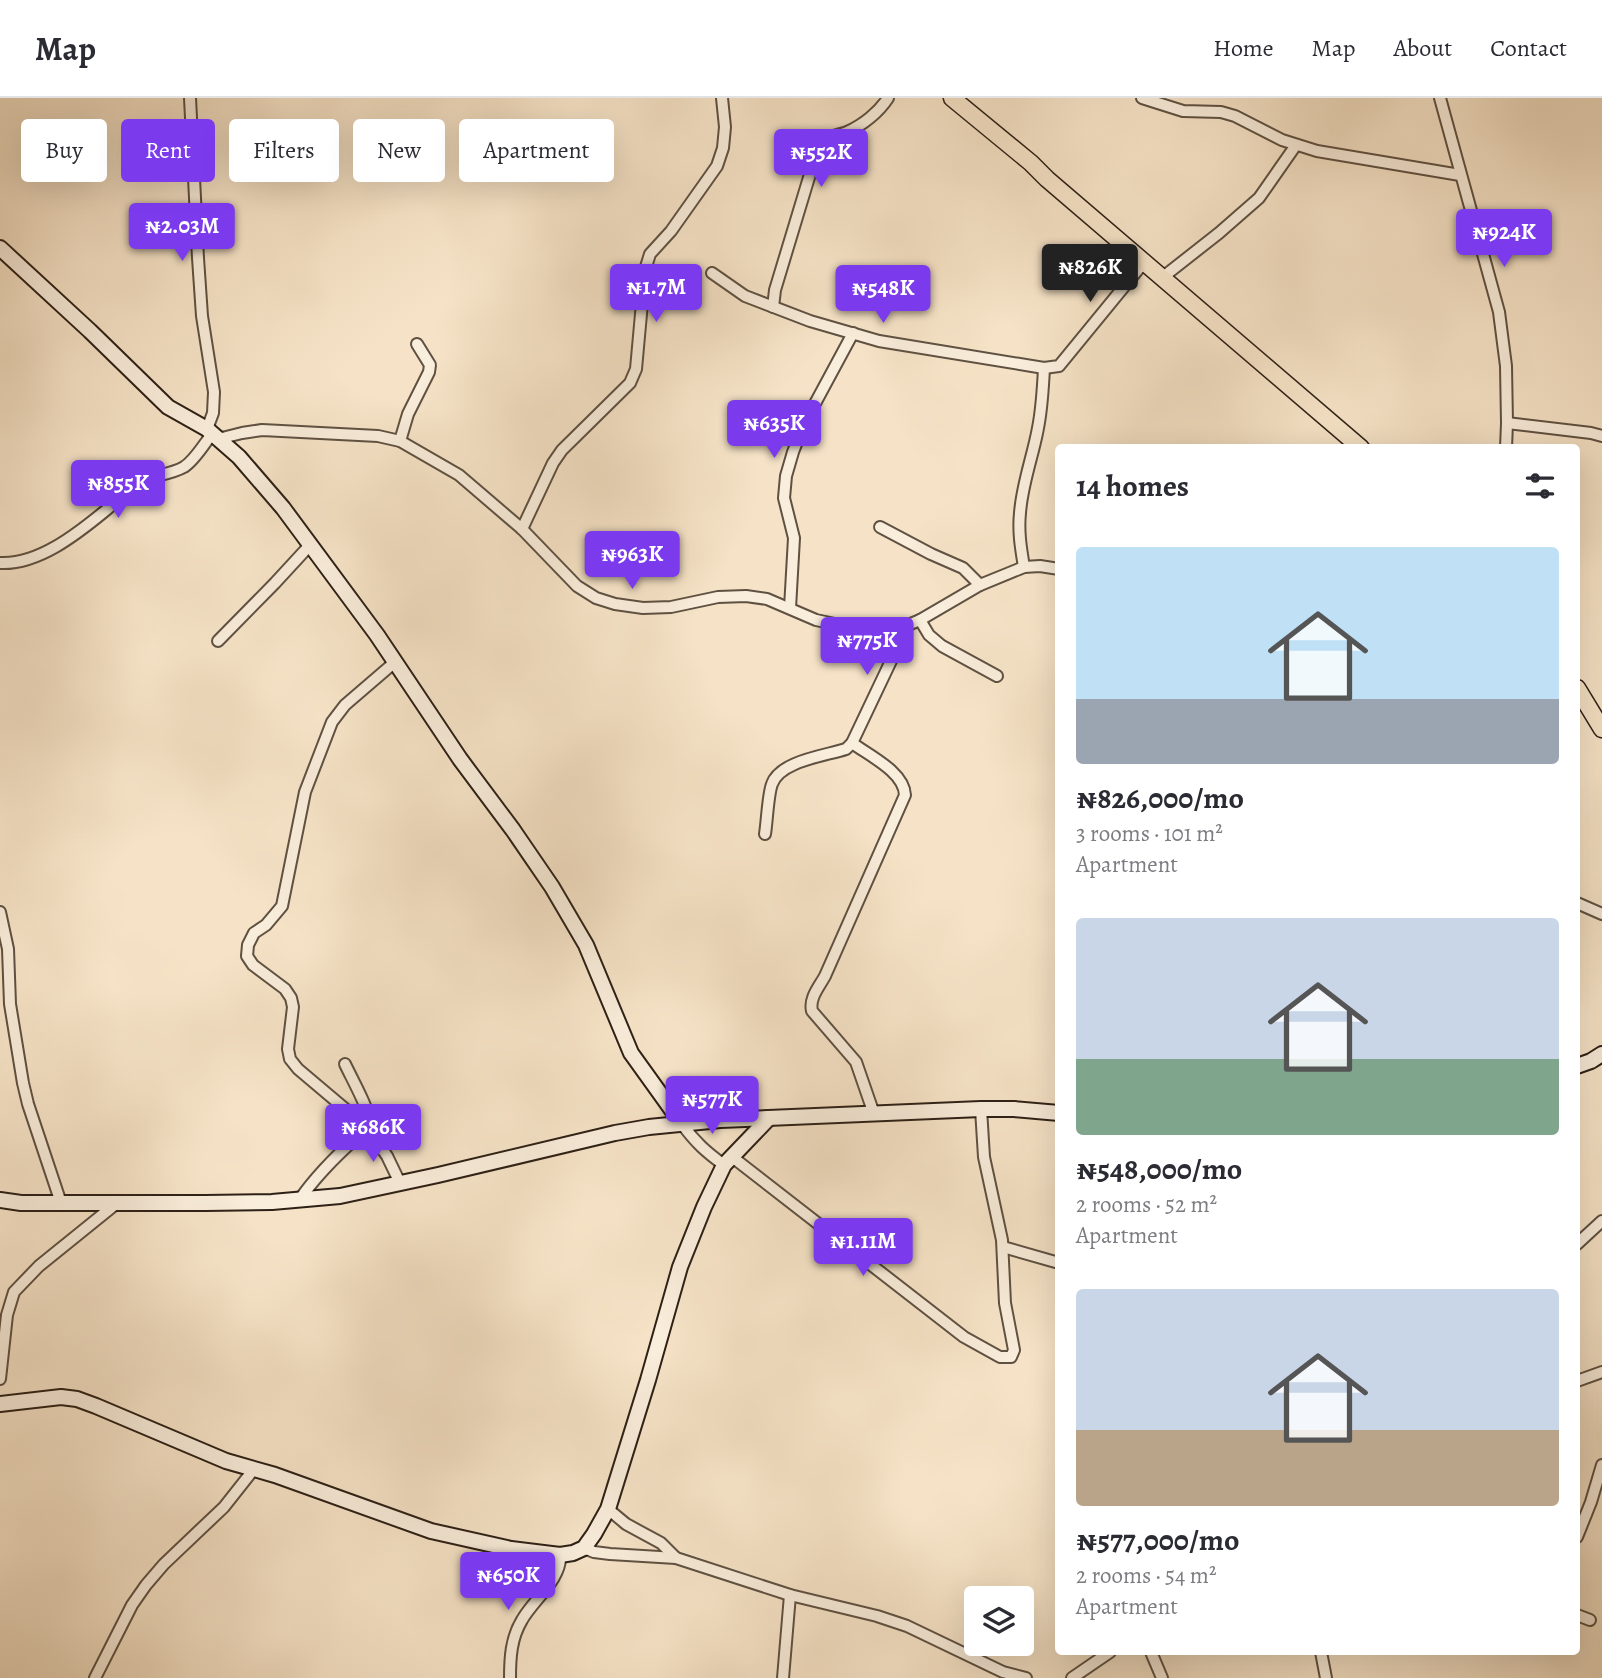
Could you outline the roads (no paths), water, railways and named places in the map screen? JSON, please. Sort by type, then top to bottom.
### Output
[{"type":"main road","points":[[952,98],[1356,444]]},
{"type":"main road","points":[[1580,693],[1602,729]]},
{"type":"street","points":[[0,563],[26,560],[50,551],[141,480],[187,465],[213,434],[214,392],[200,293],[190,98]]},
{"type":"street","points":[[522,528],[562,450],[630,383],[636,369],[645,270],[650,254],[671,232],[717,166],[723,148],[725,127],[722,98]]},
{"type":"street","points":[[773,307],[775,290],[820,141],[824,137],[850,131],[880,110],[888,98]]},
{"type":"street","points":[[1142,98],[1183,111],[1221,112],[1235,116],[1282,140],[1317,151],[1460,175]]},
{"type":"street","points":[[1440,98],[1499,312],[1506,366],[1506,444]]},
{"type":"street","points":[[1163,277],[1259,198],[1296,145]]},
{"type":"street","points":[[0,248],[168,407],[213,434],[239,457],[283,508],[395,662],[460,760],[552,887],[586,945],[631,1053],[693,1139],[706,1153],[728,1161],[964,1337],[1000,1357],[1011,1357],[1014,1350],[1005,1303],[1003,1247],[984,1157],[981,1109]]},
{"type":"street","points":[[712,273],[745,296],[810,321],[879,341],[1044,368],[1059,366],[1145,261]]},
{"type":"street","points":[[790,607],[794,538],[784,498],[786,476],[804,424],[853,333]]},
{"type":"street","points":[[400,441],[408,414],[429,372],[430,365],[417,344]]},
{"type":"street","points":[[1024,567],[1019,538],[1020,512],[1040,417],[1044,368]]},
{"type":"street","points":[[1507,423],[1602,436]]},
{"type":"street","points":[[213,434],[262,430],[378,436],[400,441],[459,475],[522,528],[577,586],[596,598],[615,604],[643,608],[671,607],[718,597],[746,596],[767,599],[816,620],[849,627],[893,627],[920,620],[980,585],[1024,567],[1055,568]]},
{"type":"street","points":[[239,457],[242,433]]},
{"type":"street","points":[[880,527],[963,568],[980,585]]},
{"type":"street","points":[[218,641],[310,545]]},
{"type":"street","points":[[920,620],[929,635],[942,646],[997,676]]},
{"type":"street","points":[[765,834],[771,784],[783,769],[846,749],[852,743],[908,625]]},
{"type":"street","points":[[395,662],[345,705],[332,722],[305,792],[282,906],[266,925],[254,933],[248,945],[247,956],[253,965],[285,989],[291,998],[293,1007],[288,1049],[290,1059],[298,1069],[356,1118],[376,1140],[400,1183]]},
{"type":"street","points":[[852,743],[892,771],[905,787],[905,795],[811,1005],[813,1012],[856,1062],[874,1114]]},
{"type":"street","points":[[1580,904],[1602,914]]},
{"type":"street","points":[[0,912],[8,949],[10,1004],[27,1104],[61,1203]]},
{"type":"street","points":[[1580,1065],[1602,1054]]},
{"type":"street","points":[[300,1199],[311,1182],[365,1130],[369,1121],[345,1064]]},
{"type":"street","points":[[0,1200],[21,1203],[272,1202],[340,1196],[615,1133],[682,1124],[981,1109],[1055,1113]]},
{"type":"street","points":[[0,1405],[61,1397],[77,1399],[226,1461],[275,1475],[431,1531],[511,1549],[560,1555],[573,1553],[583,1548],[608,1509],[680,1267],[704,1207],[728,1161],[769,1118]]},
{"type":"street","points":[[0,1380],[7,1315],[14,1292],[39,1266],[117,1203]]},
{"type":"street","points":[[1580,1241],[1602,1221]]},
{"type":"street","points":[[1003,1247],[1055,1263]]},
{"type":"street","points":[[1580,1380],[1602,1372]]},
{"type":"street","points":[[1580,1530],[1602,1465]]},
{"type":"street","points":[[95,1678],[132,1605],[146,1585],[164,1564],[224,1507],[254,1469]]},
{"type":"street","points":[[608,1509],[626,1524],[661,1543],[676,1558]]},
{"type":"street","points":[[583,1548],[610,1554],[676,1558],[790,1595],[877,1616],[907,1626],[1003,1672],[1026,1678]]},
{"type":"street","points":[[510,1678],[510,1657],[515,1635],[522,1619],[560,1568],[560,1555]]},
{"type":"street","points":[[783,1678],[790,1595]]},
{"type":"street","points":[[1580,1616],[1590,1620]]},
{"type":"street","points":[[1072,1678],[1106,1655]]},
{"type":"street","points":[[1152,1655],[1162,1678]]},
{"type":"street","points":[[1322,1655],[1326,1678]]}]
